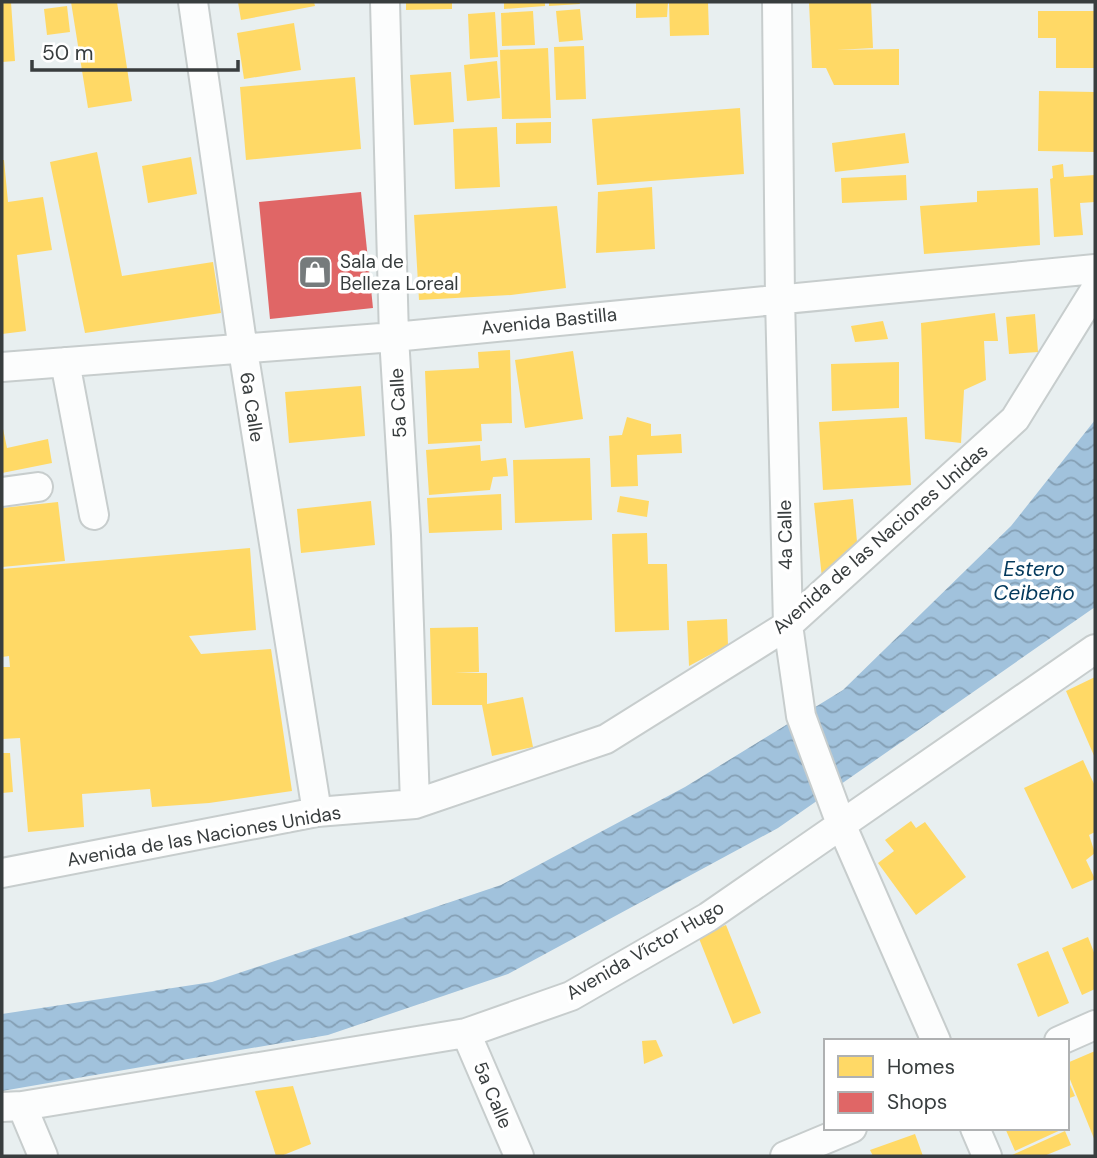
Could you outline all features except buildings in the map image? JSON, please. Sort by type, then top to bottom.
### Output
[{"type":"street","name":"6a Calle","points":[[193,2],[243,350],[317,812]]},
{"type":"street","name":"5a Calle","points":[[386,2],[394,337],[406,535],[415,804]]},
{"type":"street","name":"4a Calle","points":[[777,2],[780,298],[788,625],[801,716],[828,793],[935,1039]]},
{"type":"street","name":"Avenida Bastilla","points":[[2,367],[394,337],[1095,269]]},
{"type":"street","name":"Avenida de las Naciones Unidas","points":[[2,873],[317,812],[415,804],[607,739],[788,625],[1015,419],[1095,290]]},
{"type":"street","points":[[65,362],[94,515]]},
{"type":"street","points":[[2,492],[38,487]]},
{"type":"street","name":"Avenida Víctor Hugo","points":[[12,1107],[466,1033],[571,996],[708,917],[1095,649]]},
{"type":"street","points":[[1064,1039],[1095,1025]]},
{"type":"street","name":"5a Calle","points":[[466,1033],[519,1156]]},
{"type":"street","points":[[12,1107],[43,1156]]},
{"type":"street","points":[[785,1156],[847,1130]]},
{"type":"street","points":[[976,1130],[987,1156]]},
{"type":"water","name":"Estero Ceibeño","points":[[1095,420],[1095,607],[778,828],[508,974],[328,1035],[2,1091],[2,1014],[212,982],[501,885],[685,787],[843,690],[1011,526]]},
{"type":"place","name":"Sala de Belleza Loreal","points":[[315,272]]}]
